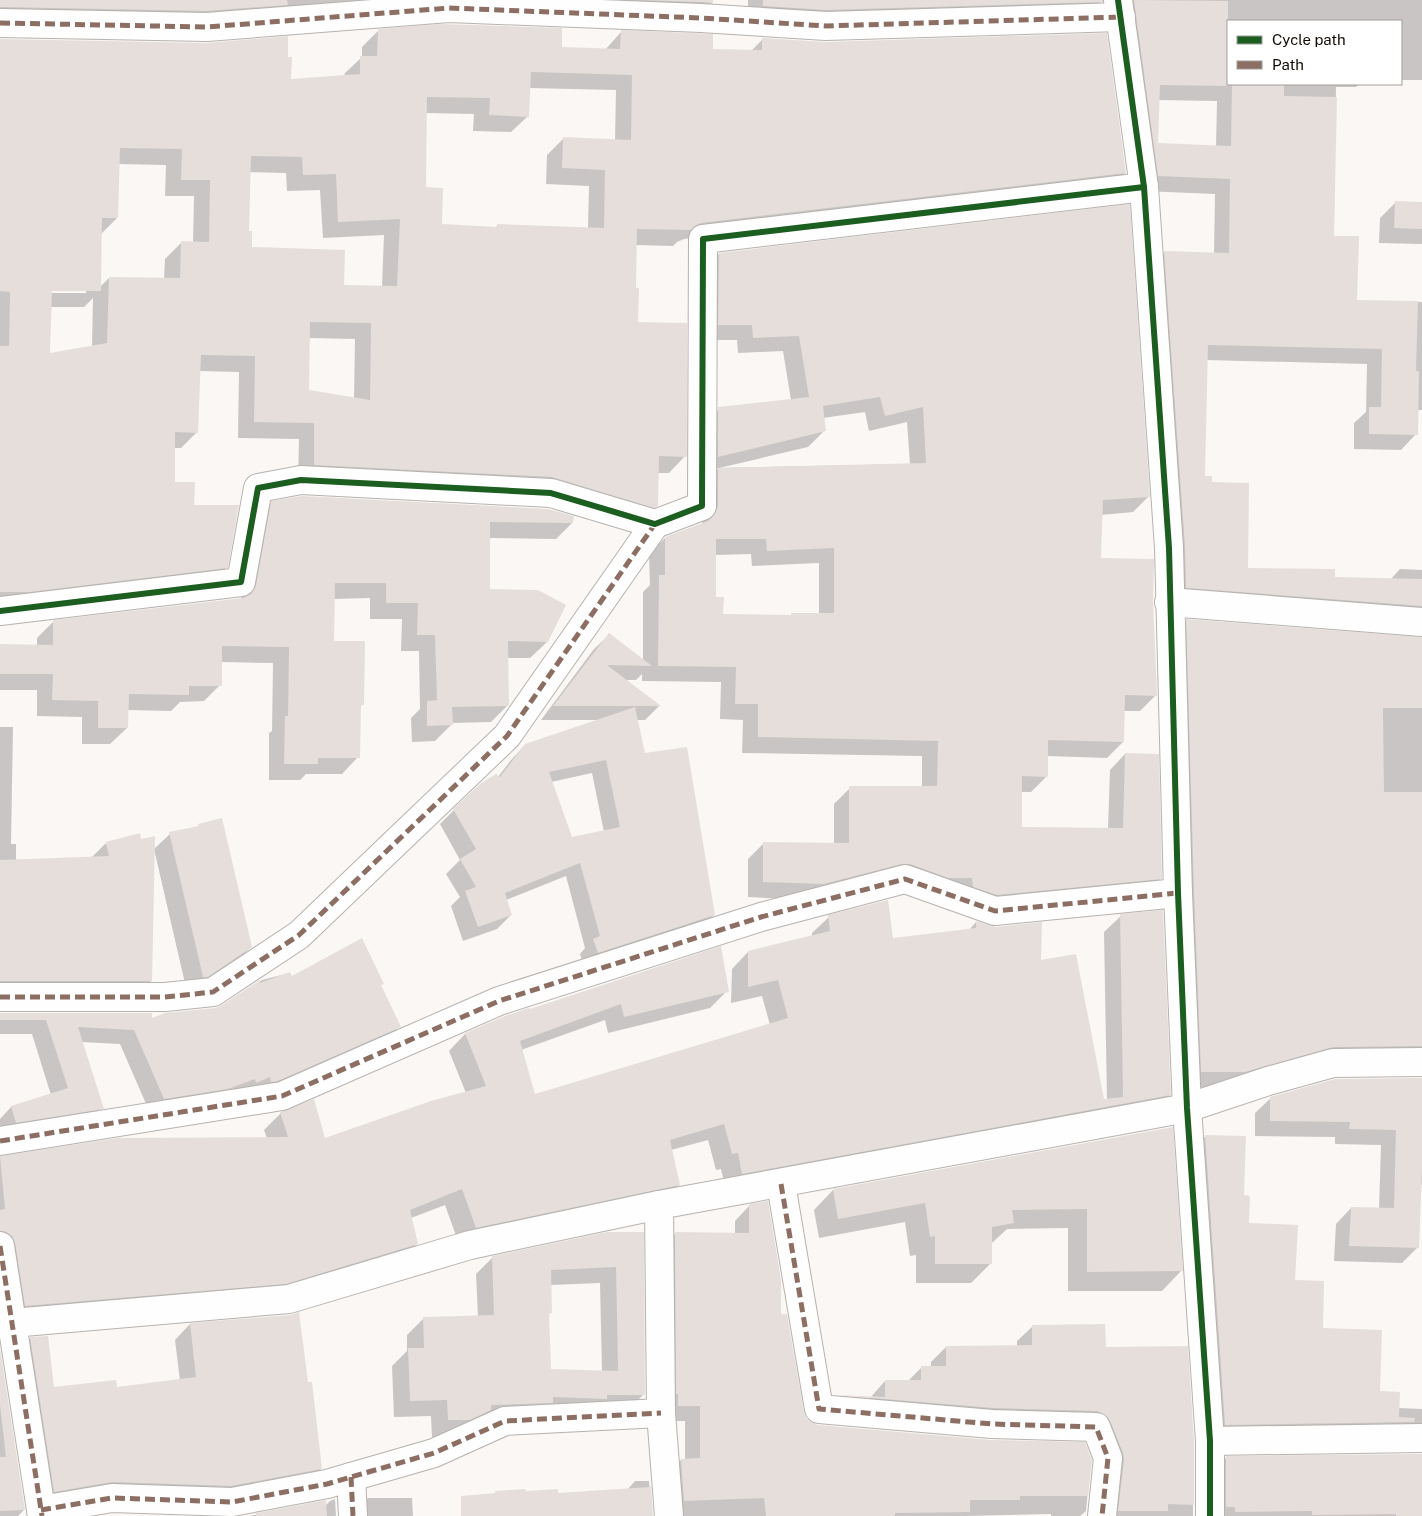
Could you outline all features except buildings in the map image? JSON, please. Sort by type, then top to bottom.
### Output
[{"type":"street","points":[[0,23],[207,27],[448,8],[700,18],[826,26],[1120,8],[1144,187],[1169,548],[1178,893],[1187,1108],[1210,1441],[1210,1516]]},
{"type":"street","points":[[0,998],[164,997],[213,992],[300,935],[506,736],[655,524],[702,506],[703,239],[1144,187]]},
{"type":"street","points":[[0,610],[241,582],[258,488],[301,480],[551,493],[655,524]]},
{"type":"street","points":[[1169,602],[1422,622]]},
{"type":"street","points":[[0,1141],[282,1096],[499,1001],[761,917],[905,879],[995,911],[1178,893]]},
{"type":"street","points":[[6,1324],[289,1299],[470,1245],[659,1205],[1187,1108],[1268,1081],[1333,1063],[1422,1062]]},
{"type":"street","points":[[781,1184],[819,1410],[992,1424],[1096,1427],[1108,1458],[1102,1516]]},
{"type":"street","points":[[659,1205],[661,1413],[669,1516]]},
{"type":"street","points":[[0,1246],[6,1324],[42,1513],[112,1498],[232,1502],[327,1484],[434,1454],[505,1421],[661,1413]]},
{"type":"street","points":[[1210,1441],[1422,1438]]},
{"type":"street","points":[[351,1477],[353,1516]]},
{"type":"marked path","points":[[0,23],[207,27],[449,8],[701,18],[826,26],[1121,17]]},
{"type":"marked path","points":[[0,997],[165,997],[213,992],[299,935],[507,736],[655,524]]},
{"type":"marked path","points":[[0,1141],[282,1096],[499,1001],[761,917],[905,879],[995,911],[1178,893]]},
{"type":"marked path","points":[[781,1184],[819,1409],[992,1424],[1096,1427],[1108,1458],[1102,1516]]},
{"type":"marked path","points":[[0,1246],[42,1516]]},
{"type":"marked path","points":[[41,1510],[112,1498],[232,1502],[327,1484],[434,1453],[505,1421],[661,1413]]},
{"type":"marked path","points":[[351,1477],[353,1516]]},
{"type":"cycle path","points":[[1118,0],[1144,187],[1169,548],[1178,893],[1187,1108],[1210,1441],[1210,1516]]},
{"type":"cycle path","points":[[0,611],[241,582],[258,488],[301,480],[551,493],[655,524],[702,506],[703,239],[1144,187]]}]
